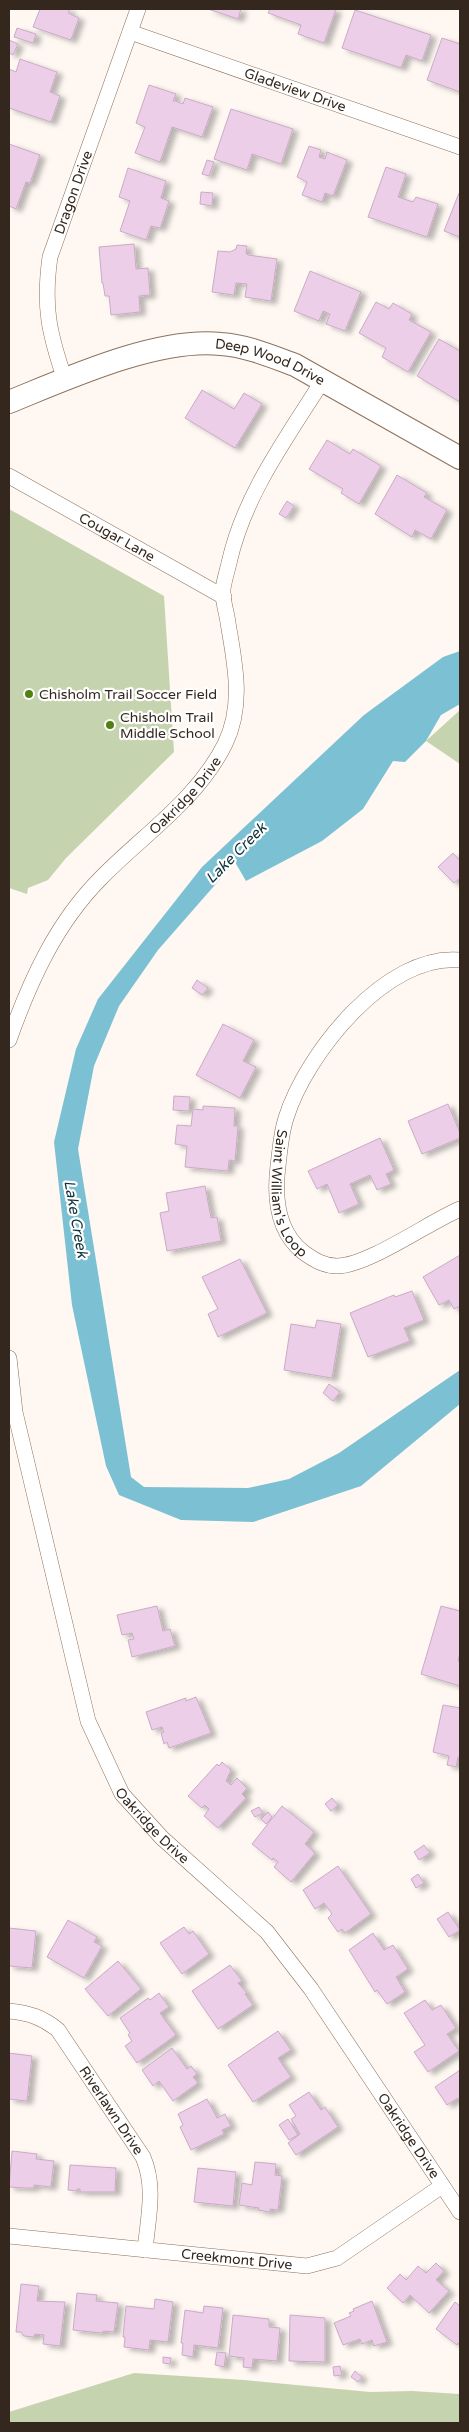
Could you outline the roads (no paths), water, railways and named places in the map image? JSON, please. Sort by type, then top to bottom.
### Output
[{"type":"street","name":"Dragon Drive","points":[[65,380],[48,324],[46,282],[50,257],[138,9]]},
{"type":"street","name":"Gladeview Drive","points":[[130,32],[460,147]]},
{"type":"street","name":"Deep Wood Drive","points":[[9,402],[65,380],[152,350],[203,343],[236,346],[266,353],[295,365],[460,458]]},
{"type":"street","name":"Deep Wood Drive","points":[[9,388],[65,380]]},
{"type":"street","name":"Oakridge Drive","points":[[9,1040],[22,1003],[45,954],[80,902],[100,878],[190,796],[209,772],[225,745],[233,724],[238,689],[223,590],[235,536],[245,509],[258,483],[323,380]]},
{"type":"street","name":"Cougar Lane","points":[[9,476],[224,597]]},
{"type":"street","name":"Saint William's Loop","points":[[460,960],[432,962],[399,976],[364,1001],[332,1034],[313,1060],[298,1088],[286,1117],[281,1141],[276,1194],[278,1213],[286,1234],[296,1246],[313,1260],[323,1264],[338,1266],[357,1263],[460,1209]]},
{"type":"street","name":"Oakridge Drive","points":[[9,1358],[15,1412],[88,1721],[122,1794],[169,1845],[267,1932],[311,1989],[460,2212]]},
{"type":"street","name":"Riverlawn Drive","points":[[9,2011],[30,2013],[46,2020],[58,2030],[143,2157],[149,2172],[152,2188],[145,2250]]},
{"type":"street","name":"Creekmont Drive","points":[[9,2236],[307,2266],[336,2258],[442,2186]]},
{"type":"water","name":"Lake Creek","points":[[460,651],[460,704],[441,715],[426,741],[405,762],[393,761],[363,809],[322,841],[246,881],[235,862],[158,950],[119,1006],[94,1066],[78,1149],[131,1477],[144,1487],[248,1488],[289,1479],[339,1453],[460,1370],[460,1404],[361,1486],[253,1522],[181,1520],[119,1495],[106,1466],[72,1305],[54,1142],[76,1049],[98,999],[202,867],[364,715],[443,657]]},
{"type":"place","name":"Chisholm Trail Soccer Field","points":[[29,694]]},
{"type":"place","name":"Chisholm Trail Middle School","points":[[110,725]]}]
